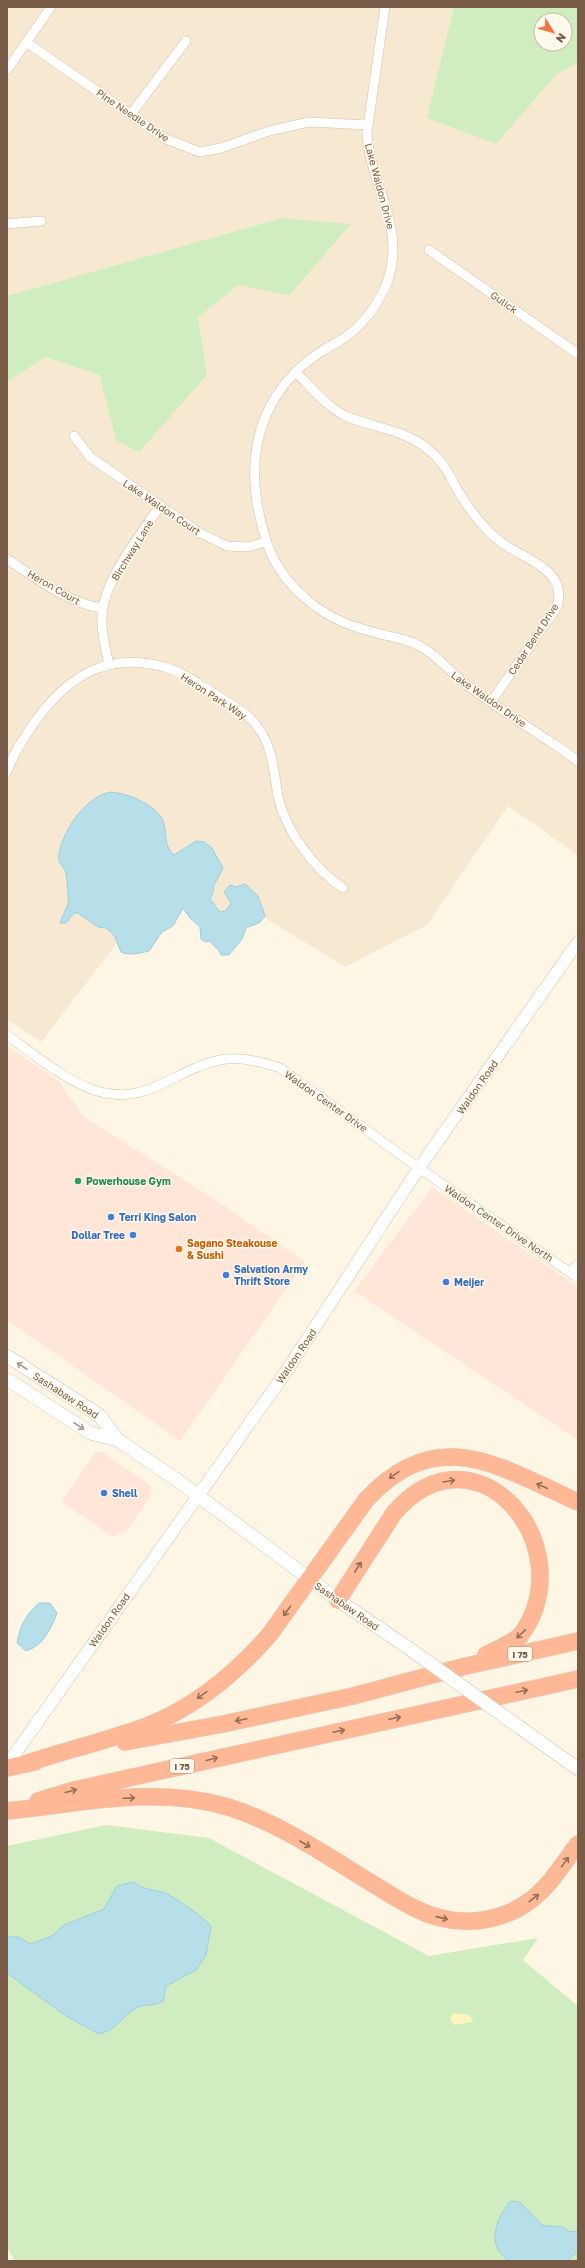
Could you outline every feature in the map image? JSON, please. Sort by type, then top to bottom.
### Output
[{"type":"highway","points":[[25,1764],[108,1740],[148,1725],[186,1706],[228,1676],[257,1650],[310,1580],[366,1500],[379,1486],[404,1468],[417,1462],[444,1456],[471,1457],[495,1465],[578,1502]]},
{"type":"highway","points":[[338,1600],[394,1513],[416,1492],[436,1484],[458,1480],[473,1480],[498,1486],[520,1500],[538,1521],[544,1533],[552,1561],[549,1591],[538,1616],[519,1636],[509,1644],[462,1667]]},
{"type":"highway","name":"I 75","points":[[7,1768],[353,1696],[462,1667],[578,1641]]},
{"type":"highway","name":"I 75","points":[[7,1811],[74,1790],[578,1679]]},
{"type":"highway","points":[[7,1811],[123,1798],[155,1797],[202,1801],[226,1807],[263,1821],[418,1910],[442,1919],[462,1921],[493,1918],[512,1911],[527,1903],[548,1884],[578,1844]]},
{"type":"main road","name":"Sashabaw Road","points":[[7,1356],[99,1415],[118,1440],[197,1495],[310,1580],[578,1769]]},
{"type":"main road","name":"Sashabaw Road","points":[[7,1379],[90,1433],[118,1440]]},
{"type":"main road","points":[[54,1410],[64,1393]]},
{"type":"street","points":[[7,70],[51,7]]},
{"type":"street","points":[[374,7],[384,8]]},
{"type":"street","name":"Lake Waldon Drive","points":[[384,8],[368,125],[368,148],[388,212],[394,238],[390,271],[378,300],[367,318],[343,339],[321,351],[295,372],[274,397],[265,413],[254,455],[254,487],[265,542],[281,573],[302,596],[320,610],[339,622],[418,645],[429,652],[467,686],[578,762]]},
{"type":"street","points":[[131,114],[186,41]]},
{"type":"street","name":"Pine Needle Drive","points":[[26,42],[166,139],[200,152],[221,148],[269,131],[309,122],[368,125]]},
{"type":"street","points":[[7,224],[41,221]]},
{"type":"street","name":"Gulick","points":[[429,250],[578,354]]},
{"type":"street","name":"Cedar Bend Drive","points":[[295,372],[336,410],[348,417],[411,438],[429,449],[446,466],[457,489],[472,512],[496,538],[543,568],[556,580],[560,596],[557,607],[491,702]]},
{"type":"street","name":"Lake Waldon Court","points":[[74,436],[90,457],[200,533],[227,546],[248,546],[265,542]]},
{"type":"street","name":"Birchway Lane","points":[[109,665],[103,633],[102,616],[106,595],[117,572],[160,506]]},
{"type":"street","name":"Heron Court","points":[[7,559],[81,604],[104,608]]},
{"type":"street","name":"Heron Park Way","points":[[7,772],[12,758],[22,741],[57,694],[83,675],[109,665],[138,663],[164,667],[190,678],[252,721],[266,740],[272,757],[278,795],[285,820],[297,842],[334,882],[343,888]]},
{"type":"street","name":"Waldon Road","points":[[7,1765],[197,1495],[281,1379],[419,1168],[578,942]]},
{"type":"street","name":"Waldon Center Drive","points":[[7,1035],[79,1084],[94,1090],[115,1094],[142,1093],[204,1065],[220,1060],[245,1060],[277,1067],[305,1084],[419,1168]]},
{"type":"street","name":"Waldon Center Drive North","points":[[419,1168],[578,1278]]},
{"type":"street","points":[[570,1272],[578,1264]]},
{"type":"shaded area","points":[[7,7],[454,7],[428,118],[496,144],[557,74],[578,63],[578,855],[508,806],[427,925],[345,967],[252,910],[224,931],[168,877],[41,1042],[7,1019],[7,382],[44,357],[99,375],[116,440],[207,375],[198,317],[239,285],[289,296],[350,224],[282,218],[7,296]]},
{"type":"shaded area","points":[[7,1046],[59,1081],[83,1116],[216,1200],[305,1262],[180,1441],[7,1320]]},
{"type":"shaded area","points":[[432,1187],[578,1287],[578,1440],[354,1291]]},
{"type":"shaded area","points":[[101,1451],[149,1484],[152,1493],[128,1529],[113,1537],[62,1502],[95,1453]]},
{"type":"green space","points":[[454,7],[578,7],[578,63],[557,74],[496,144],[427,118]]},
{"type":"green space","points":[[282,218],[351,224],[289,296],[239,285],[198,317],[207,375],[139,452],[116,440],[99,375],[45,357],[7,382],[7,296]]},
{"type":"green space","points":[[106,1825],[209,1838],[429,1956],[538,1938],[523,1960],[578,2006],[578,2261],[15,2261],[7,2248],[7,1846]]},
{"type":"sand","points":[[454,2013],[468,2015],[473,2019],[472,2022],[454,2025],[450,2018]]},
{"type":"water","points":[[111,792],[134,798],[150,806],[161,817],[164,824],[167,845],[174,855],[196,841],[204,842],[212,848],[223,868],[214,885],[213,893],[210,899],[220,912],[226,911],[231,903],[224,892],[230,885],[236,887],[245,884],[258,896],[265,916],[259,923],[246,928],[242,939],[229,955],[221,955],[210,941],[205,942],[201,939],[200,927],[190,918],[183,908],[173,926],[162,932],[149,951],[134,954],[121,952],[115,937],[110,931],[106,928],[98,927],[78,913],[74,913],[66,923],[60,923],[68,904],[66,873],[59,860],[61,845],[71,825],[85,807],[93,800]]},
{"type":"water","points":[[39,1603],[50,1603],[57,1613],[49,1631],[42,1641],[32,1649],[26,1651],[17,1643],[18,1637],[24,1621]]},
{"type":"water","points":[[134,1882],[142,1887],[169,1895],[191,1909],[211,1926],[206,1955],[196,1970],[166,1986],[163,2001],[157,2004],[136,2008],[110,2030],[99,2034],[66,2016],[7,1973],[7,1937],[19,1937],[30,1944],[52,1936],[64,1925],[104,1909],[117,1886]]},
{"type":"water","points":[[515,2201],[521,2203],[541,2224],[546,2226],[563,2227],[569,2232],[578,2231],[578,2251],[567,2261],[508,2261],[498,2249],[495,2237],[497,2224],[503,2212],[510,2202]]},
{"type":"place","name":"Powerhouse Gym","points":[[78,1181]]},
{"type":"place","name":"Terri King Salon","points":[[111,1217]]},
{"type":"place","name":"Dollar Tree","points":[[133,1235]]},
{"type":"place","name":"Sagano Steakouse & Sushi","points":[[179,1249]]},
{"type":"place","name":"Salvation Army Thrift Store","points":[[226,1275]]},
{"type":"place","name":"Meijer","points":[[446,1282]]},
{"type":"place","name":"Shell","points":[[104,1493]]}]
